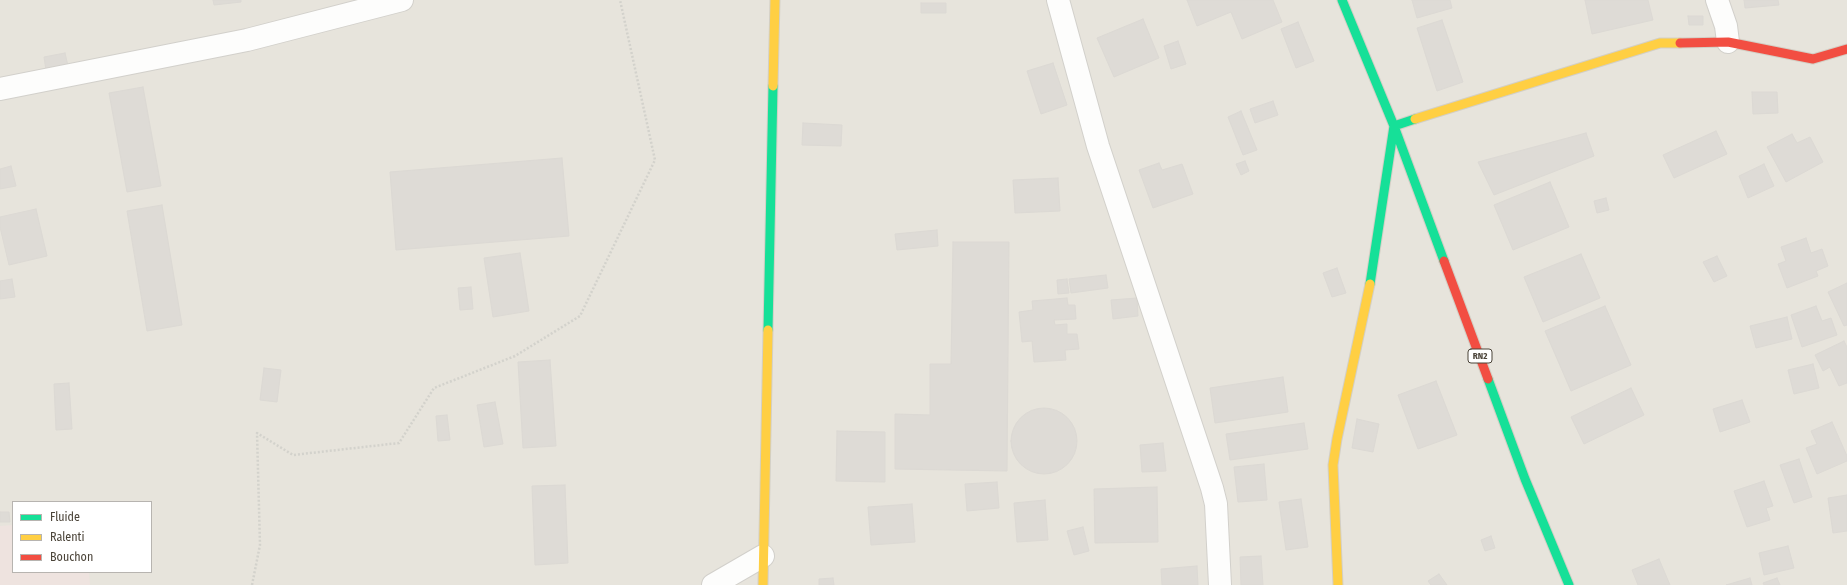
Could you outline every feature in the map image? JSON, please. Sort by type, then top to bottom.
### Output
[{"type":"main road","points":[[763,585],[776,0]]},
{"type":"main road","name":"RN2","points":[[1342,0],[1394,126],[1525,479],[1569,585]]},
{"type":"main road","points":[[1338,585],[1333,465],[1337,439],[1372,276],[1394,126],[1660,43],[1728,42],[1813,59],[1847,49]]},
{"type":"street","points":[[0,89],[247,40],[402,0]]},
{"type":"street","points":[[1058,0],[1098,146],[1212,488],[1216,504],[1220,585]]},
{"type":"street","points":[[1717,0],[1726,26],[1728,42]]},
{"type":"street","points":[[713,585],[763,556]]},
{"type":"path","points":[[252,585],[260,545],[258,433],[293,455],[399,443],[434,388],[515,356],[580,316],[655,160],[620,0]]},
{"type":"shaded area","points":[[0,0],[1847,0],[1847,585],[0,585]]},
{"type":"shaded area","points":[[12,525],[12,573],[89,573],[90,585],[0,585],[0,526]]},
{"type":"building","points":[[213,0],[241,0],[241,2],[214,5]]},
{"type":"building","points":[[1187,0],[1273,0],[1282,22],[1242,39],[1231,12],[1197,26]]},
{"type":"building","points":[[1412,0],[1450,0],[1452,8],[1417,18]]},
{"type":"building","points":[[1585,0],[1648,0],[1653,20],[1592,34]]},
{"type":"building","points":[[1744,0],[1778,0],[1779,5],[1745,8]]},
{"type":"building","points":[[921,3],[946,3],[946,13],[921,13]]},
{"type":"building","points":[[1688,16],[1703,16],[1703,25],[1689,25]]},
{"type":"building","points":[[1143,19],[1159,58],[1114,77],[1097,38]]},
{"type":"building","points":[[1442,20],[1463,82],[1437,91],[1417,28]]},
{"type":"building","points":[[1298,22],[1314,61],[1296,68],[1281,29]]},
{"type":"building","points":[[1178,41],[1186,64],[1171,69],[1164,46]]},
{"type":"building","points":[[65,53],[68,66],[46,70],[44,57]]},
{"type":"building","points":[[1053,63],[1067,105],[1041,114],[1027,71]]},
{"type":"building","points":[[143,87],[161,186],[127,192],[109,93]]},
{"type":"building","points":[[1752,92],[1777,92],[1778,113],[1753,114]]},
{"type":"building","points":[[1273,101],[1278,115],[1255,123],[1250,109]]},
{"type":"building","points":[[1241,111],[1257,150],[1243,155],[1228,117]]},
{"type":"building","points":[[803,123],[842,125],[841,146],[802,145]]},
{"type":"building","points":[[1716,131],[1727,154],[1674,178],[1663,155]]},
{"type":"building","points":[[1586,133],[1594,156],[1494,195],[1478,162]]},
{"type":"building","points":[[1792,134],[1797,143],[1810,137],[1823,162],[1786,182],[1767,147]]},
{"type":"building","points":[[562,158],[569,236],[396,250],[390,172]]},
{"type":"building","points":[[1245,161],[1249,171],[1241,175],[1236,164]]},
{"type":"building","points":[[1159,163],[1162,170],[1182,164],[1193,194],[1153,208],[1139,170]]},
{"type":"building","points":[[1764,164],[1774,186],[1748,198],[1739,176]]},
{"type":"building","points":[[11,166],[16,186],[0,189],[0,169]]},
{"type":"building","points":[[1058,178],[1060,211],[1015,213],[1013,180]]},
{"type":"building","points":[[1550,182],[1569,227],[1513,250],[1494,205]]},
{"type":"building","points":[[1606,198],[1609,210],[1597,213],[1594,201]]},
{"type":"building","points":[[162,205],[182,325],[147,331],[127,211]]},
{"type":"building","points":[[36,209],[47,256],[9,265],[0,227],[0,217]]},
{"type":"building","points":[[937,230],[938,246],[897,250],[895,234]]},
{"type":"building","points":[[1806,238],[1811,253],[1822,249],[1828,266],[1816,271],[1818,276],[1787,288],[1778,264],[1786,261],[1781,247]]},
{"type":"building","points":[[953,242],[1009,242],[1007,471],[895,469],[895,414],[930,415],[930,364],[951,364]]},
{"type":"building","points":[[520,253],[529,311],[493,317],[484,258]]},
{"type":"building","points":[[1581,254],[1600,298],[1543,322],[1524,277]]},
{"type":"building","points":[[1717,256],[1727,276],[1714,282],[1703,262]]},
{"type":"building","points":[[1337,268],[1346,293],[1332,297],[1323,273]]},
{"type":"building","points":[[1106,275],[1108,288],[1071,293],[1069,279]]},
{"type":"building","points":[[12,279],[15,297],[0,299],[0,281]]},
{"type":"building","points":[[1067,279],[1069,293],[1058,294],[1057,280]]},
{"type":"building","points":[[1847,283],[1847,325],[1844,326],[1828,292]]},
{"type":"building","points":[[471,287],[473,309],[460,310],[458,288]]},
{"type":"building","points":[[1067,298],[1068,305],[1075,305],[1076,319],[1054,320],[1055,325],[1067,324],[1067,334],[1077,334],[1079,349],[1065,350],[1066,360],[1034,362],[1032,341],[1022,342],[1019,312],[1033,310],[1032,301]]},
{"type":"building","points":[[1137,298],[1138,316],[1113,319],[1111,300]]},
{"type":"building","points":[[1605,306],[1631,365],[1571,391],[1545,331]]},
{"type":"building","points":[[1816,306],[1822,321],[1831,318],[1837,335],[1802,347],[1791,315]]},
{"type":"building","points":[[1787,317],[1792,339],[1756,348],[1750,326]]},
{"type":"building","points":[[1844,341],[1847,347],[1847,383],[1839,386],[1830,367],[1823,371],[1815,355]]},
{"type":"building","points":[[550,360],[556,446],[523,448],[518,362]]},
{"type":"building","points":[[1813,364],[1819,388],[1794,394],[1788,370]]},
{"type":"building","points":[[264,368],[281,370],[277,402],[260,400]]},
{"type":"building","points":[[1283,377],[1288,412],[1215,423],[1210,388]]},
{"type":"building","points":[[1436,381],[1457,435],[1418,449],[1398,395]]},
{"type":"building","points":[[69,383],[72,429],[56,430],[54,384]]},
{"type":"building","points":[[1631,388],[1644,415],[1584,444],[1571,417]]},
{"type":"building","points":[[1742,400],[1750,422],[1720,432],[1713,409]]},
{"type":"building","points":[[495,402],[503,444],[484,447],[477,405]]},
{"type":"building","points":[[1044,408],[1057,410],[1072,423],[1075,428],[1077,441],[1075,454],[1062,469],[1057,472],[1044,474],[1031,472],[1016,459],[1013,454],[1011,441],[1013,428],[1026,413],[1031,410]]},
{"type":"building","points":[[447,415],[450,440],[438,441],[436,416]]},
{"type":"building","points":[[1357,419],[1379,424],[1373,452],[1352,448]]},
{"type":"building","points":[[1832,422],[1847,456],[1847,461],[1817,474],[1806,448],[1817,444],[1811,431]]},
{"type":"building","points":[[1304,423],[1308,449],[1230,460],[1226,434]]},
{"type":"building","points":[[837,431],[885,432],[885,482],[836,481]]},
{"type":"building","points":[[1163,443],[1166,471],[1142,472],[1140,445]]},
{"type":"building","points":[[1799,459],[1812,497],[1794,503],[1780,465]]},
{"type":"building","points":[[1264,464],[1267,500],[1238,502],[1234,467]]},
{"type":"building","points":[[1764,481],[1773,506],[1766,508],[1770,520],[1747,527],[1734,491]]},
{"type":"building","points":[[997,482],[999,508],[967,511],[965,484]]},
{"type":"building","points":[[565,485],[568,563],[535,565],[532,486]]},
{"type":"building","points":[[1157,487],[1158,542],[1095,543],[1094,489]]},
{"type":"building","points":[[1847,495],[1847,531],[1833,533],[1828,498]]},
{"type":"building","points":[[1301,499],[1308,547],[1286,550],[1279,502]]},
{"type":"building","points":[[1045,500],[1048,540],[1017,542],[1014,503]]},
{"type":"building","points":[[912,504],[915,542],[871,545],[868,507]]},
{"type":"building","points":[[0,512],[9,512],[10,522],[0,522]]},
{"type":"building","points":[[1083,527],[1089,551],[1074,555],[1067,531]]},
{"type":"building","points":[[1491,536],[1495,548],[1485,551],[1481,540]]},
{"type":"building","points":[[1788,546],[1794,568],[1764,575],[1759,553]]},
{"type":"building","points":[[1261,556],[1263,585],[1241,585],[1240,557]]},
{"type":"building","points":[[1659,559],[1670,585],[1638,585],[1632,570]]},
{"type":"building","points":[[1197,566],[1198,585],[1162,585],[1161,569]]},
{"type":"building","points":[[1439,574],[1447,585],[1431,585],[1428,581]]},
{"type":"building","points":[[833,578],[834,585],[819,585],[819,579]]},
{"type":"building","points":[[1750,578],[1752,585],[1726,585]]},
{"type":"building","points":[[1777,578],[1780,585],[1764,585],[1763,583]]},
{"type":"traffic: fast","points":[[1342,0],[1394,126],[1444,261]]},
{"type":"traffic: fast","points":[[768,330],[773,86]]},
{"type":"traffic: fast","points":[[1370,284],[1394,126],[1415,119]]},
{"type":"traffic: fast","points":[[1488,379],[1525,479],[1569,585]]},
{"type":"traffic: slow","points":[[773,86],[775,0]]},
{"type":"traffic: slow","points":[[1415,119],[1660,43],[1680,43]]},
{"type":"traffic: slow","points":[[1338,585],[1333,465],[1337,439],[1370,284]]},
{"type":"traffic: slow","points":[[763,585],[768,330]]},
{"type":"traffic: jam","points":[[1680,43],[1728,42],[1813,59],[1847,49]]},
{"type":"traffic: jam","points":[[1444,261],[1488,379]]}]
